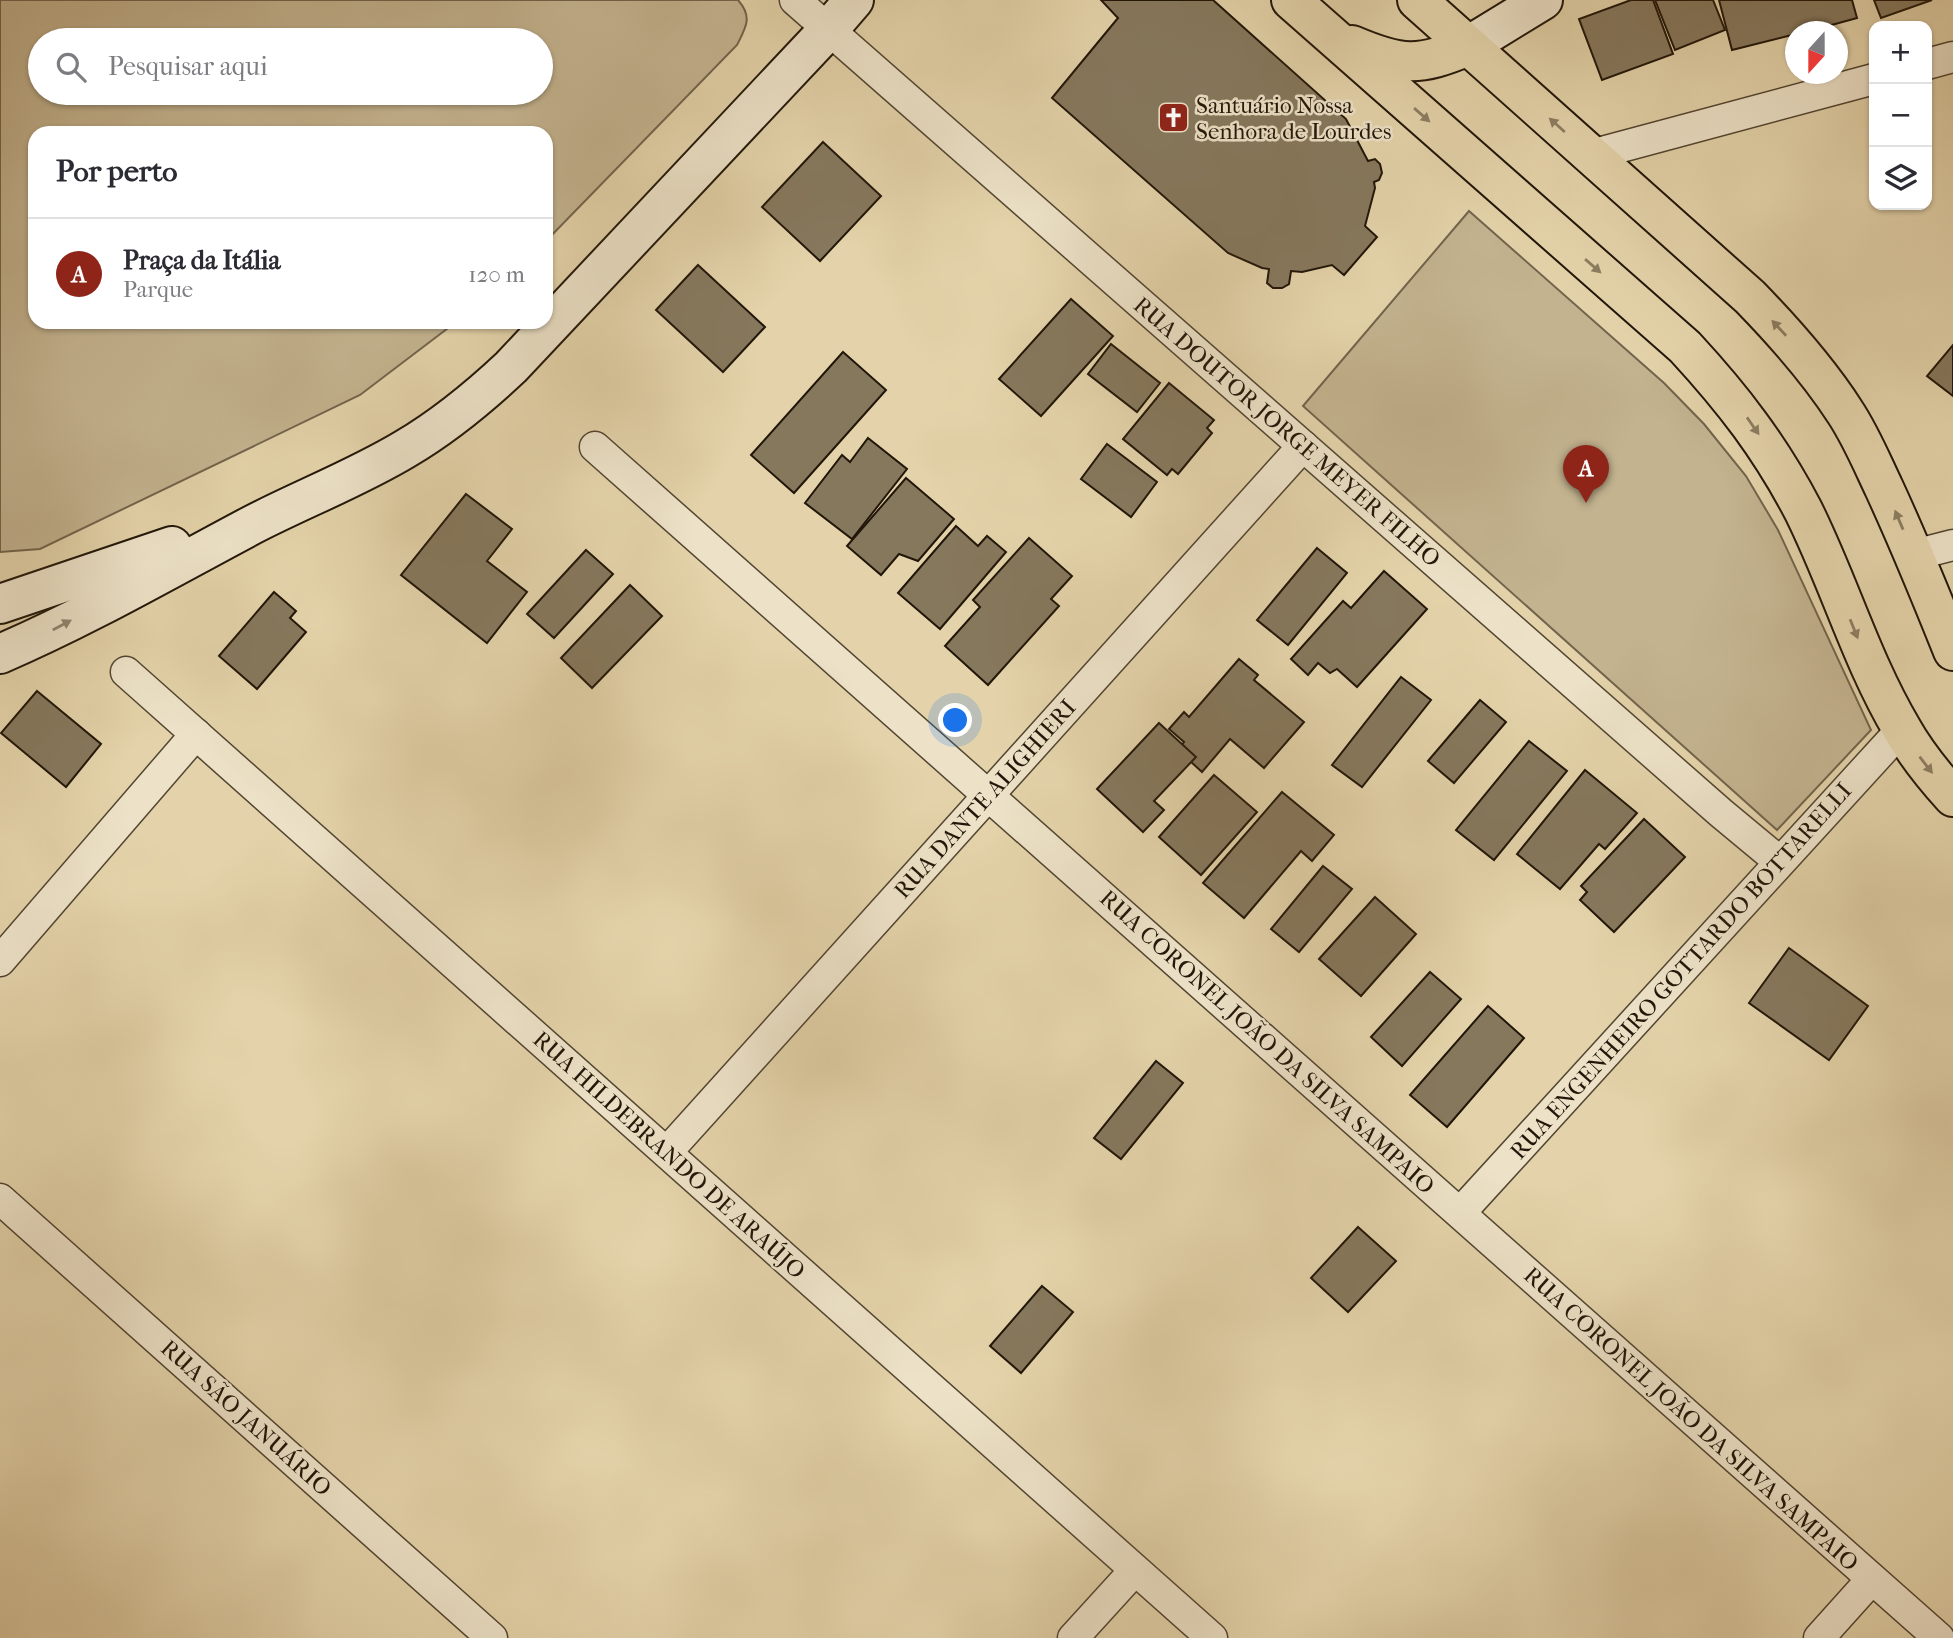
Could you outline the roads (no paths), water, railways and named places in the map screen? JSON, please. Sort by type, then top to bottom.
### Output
[{"type":"main road","points":[[553,322],[854,0]]},
{"type":"main road","points":[[829,29],[863,0]]},
{"type":"main road","points":[[1291,0],[1685,347],[1719,384],[1752,424],[1780,467],[1804,512],[1864,653],[1902,729],[1922,760],[1953,797]]},
{"type":"main road","points":[[1417,0],[1750,297],[1823,379],[1868,454],[1914,555],[1953,651]]},
{"type":"main road","points":[[1334,38],[1380,57],[1408,62],[1437,59],[1468,46],[1543,0]]},
{"type":"main road","points":[[0,654],[52,630],[284,508],[405,450],[481,396],[547,329]]},
{"type":"main road","points":[[0,604],[284,508]]},
{"type":"street","name":"RUA DOUTOR JORGE MEYER FILHO","points":[[795,0],[1780,862]]},
{"type":"street","points":[[1932,63],[1953,57]]},
{"type":"street","points":[[1591,155],[1869,80]]},
{"type":"street","name":"RUA DANTE ALIGHIERI","points":[[667,1152],[1303,446]]},
{"type":"street","name":"RUA CORONEL JOÃO DA SILVA SAMPAIO","points":[[595,447],[1939,1638]]},
{"type":"street","points":[[1914,555],[1953,545]]},
{"type":"street","name":"RUA HILDEBRANDO DE ARAÚJO","points":[[126,672],[1212,1638]]},
{"type":"street","name":"RUA ENGENHEIRO GOTTARDO BOTTARELLI","points":[[1460,1213],[1902,729]]},
{"type":"street","points":[[0,961],[196,734]]},
{"type":"street","name":"RUA SÃO JANUÁRIO","points":[[0,1199],[492,1638]]},
{"type":"street","points":[[1073,1638],[1135,1570]]},
{"type":"street","points":[[1819,1638],[1872,1579]]},
{"type":"place","name":"Santuário Nossa Senhora de Lourdes","points":[[1173,118]]},
{"type":"place","name":"Praça da Itália","points":[[1586,503]]}]
